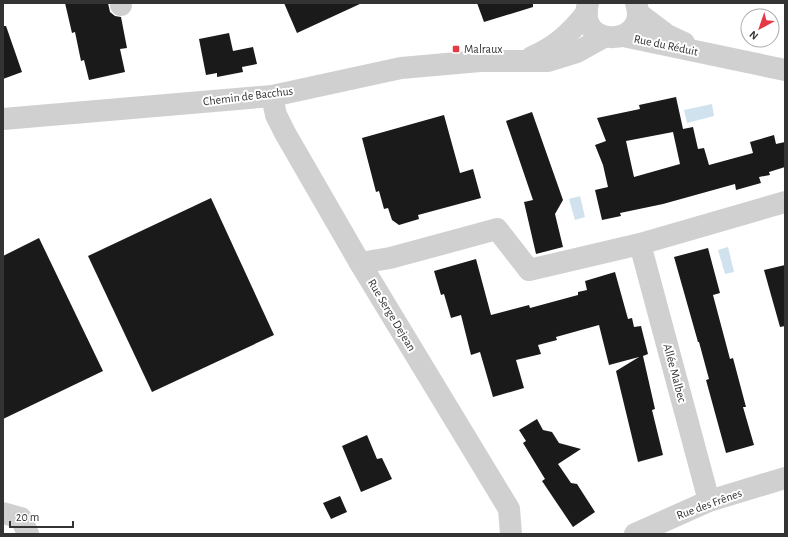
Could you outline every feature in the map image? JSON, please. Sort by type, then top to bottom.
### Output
[{"type":"street","points":[[587,6],[588,20],[591,27],[597,33],[614,36]]},
{"type":"street","name":"Chemin de Bacchus","points":[[515,61],[531,57],[561,41],[572,30],[587,6]]},
{"type":"street","name":"Chemin de Bacchus","points":[[3,118],[272,96],[402,68],[480,61],[548,61],[578,52],[614,36],[629,32],[634,27],[637,20],[638,6]]},
{"type":"street","name":"Rue du Réduit","points":[[638,6],[667,35],[708,54]]},
{"type":"street","name":"Rue du Réduit","points":[[614,36],[785,70]]},
{"type":"street","name":"Rue Serge Dejean","points":[[272,96],[276,115],[360,263],[509,509],[511,534]]},
{"type":"street","points":[[360,263],[390,258],[497,229],[529,270],[640,244],[785,202]]},
{"type":"street","name":"Allée Malbec","points":[[640,244],[709,501]]},
{"type":"street","name":"Rue des Frênes","points":[[635,534],[709,501],[785,478]]},
{"type":"street","points":[[3,514],[21,518],[28,534]]},
{"type":"water","points":[[712,104],[714,116],[687,123],[684,110]]},
{"type":"water","points":[[580,196],[585,217],[575,220],[569,199]]},
{"type":"water","points":[[728,247],[734,272],[725,274],[718,250]]},
{"type":"building","points":[[65,3],[108,3],[110,12],[115,16],[121,17],[127,48],[120,49],[125,72],[89,80],[84,60],[81,61],[75,32],[72,33]]},
{"type":"building","points":[[284,3],[362,3],[297,33]]},
{"type":"building","points":[[477,3],[533,3],[533,7],[484,22]]},
{"type":"building","points":[[3,26],[6,26],[22,72],[3,79]]},
{"type":"building","points":[[229,33],[233,51],[253,47],[257,64],[242,67],[243,72],[217,77],[217,73],[206,75],[199,39]]},
{"type":"building","points":[[676,97],[683,129],[693,127],[698,149],[704,148],[709,165],[753,153],[750,142],[774,135],[776,144],[785,142],[785,167],[769,172],[770,175],[759,177],[761,183],[736,190],[735,184],[663,204],[620,213],[621,216],[602,220],[595,190],[608,187],[603,165],[595,145],[606,141],[597,118],[640,109],[639,105]],"holes":[[[673,132],[680,164],[634,177],[626,141]]]},
{"type":"building","points":[[532,112],[563,200],[555,214],[563,247],[536,254],[524,202],[533,200],[506,121]]},
{"type":"building","points":[[444,115],[460,173],[473,169],[481,198],[418,215],[419,219],[399,225],[392,220],[388,208],[384,209],[379,191],[376,192],[362,138]]},
{"type":"building","points":[[211,198],[274,335],[152,392],[88,256]]},
{"type":"building","points":[[39,238],[103,371],[3,419],[3,256]]},
{"type":"building","points":[[708,248],[720,293],[713,295],[730,359],[733,358],[746,407],[743,407],[754,445],[726,453],[706,380],[709,379],[674,257]]},
{"type":"building","points":[[476,259],[491,315],[529,305],[530,308],[578,295],[578,292],[587,290],[585,281],[615,272],[628,319],[632,318],[634,327],[641,326],[648,354],[643,356],[655,409],[652,410],[663,455],[638,462],[616,371],[639,357],[609,365],[599,325],[556,337],[557,340],[538,345],[541,354],[516,360],[524,388],[493,397],[480,352],[471,355],[461,315],[451,318],[444,294],[441,295],[434,271]]},
{"type":"building","points":[[785,265],[785,326],[780,327],[764,270]]},
{"type":"building","points":[[537,419],[543,430],[552,432],[559,443],[581,449],[558,464],[571,483],[577,484],[595,512],[573,527],[542,481],[545,479],[523,443],[526,441],[519,430]]},
{"type":"building","points":[[367,435],[377,459],[382,458],[392,479],[361,492],[342,446]]},
{"type":"building","points":[[340,496],[347,512],[331,519],[323,503]]},
{"type":"place","name":"Malraux","points":[[456,49]]}]
